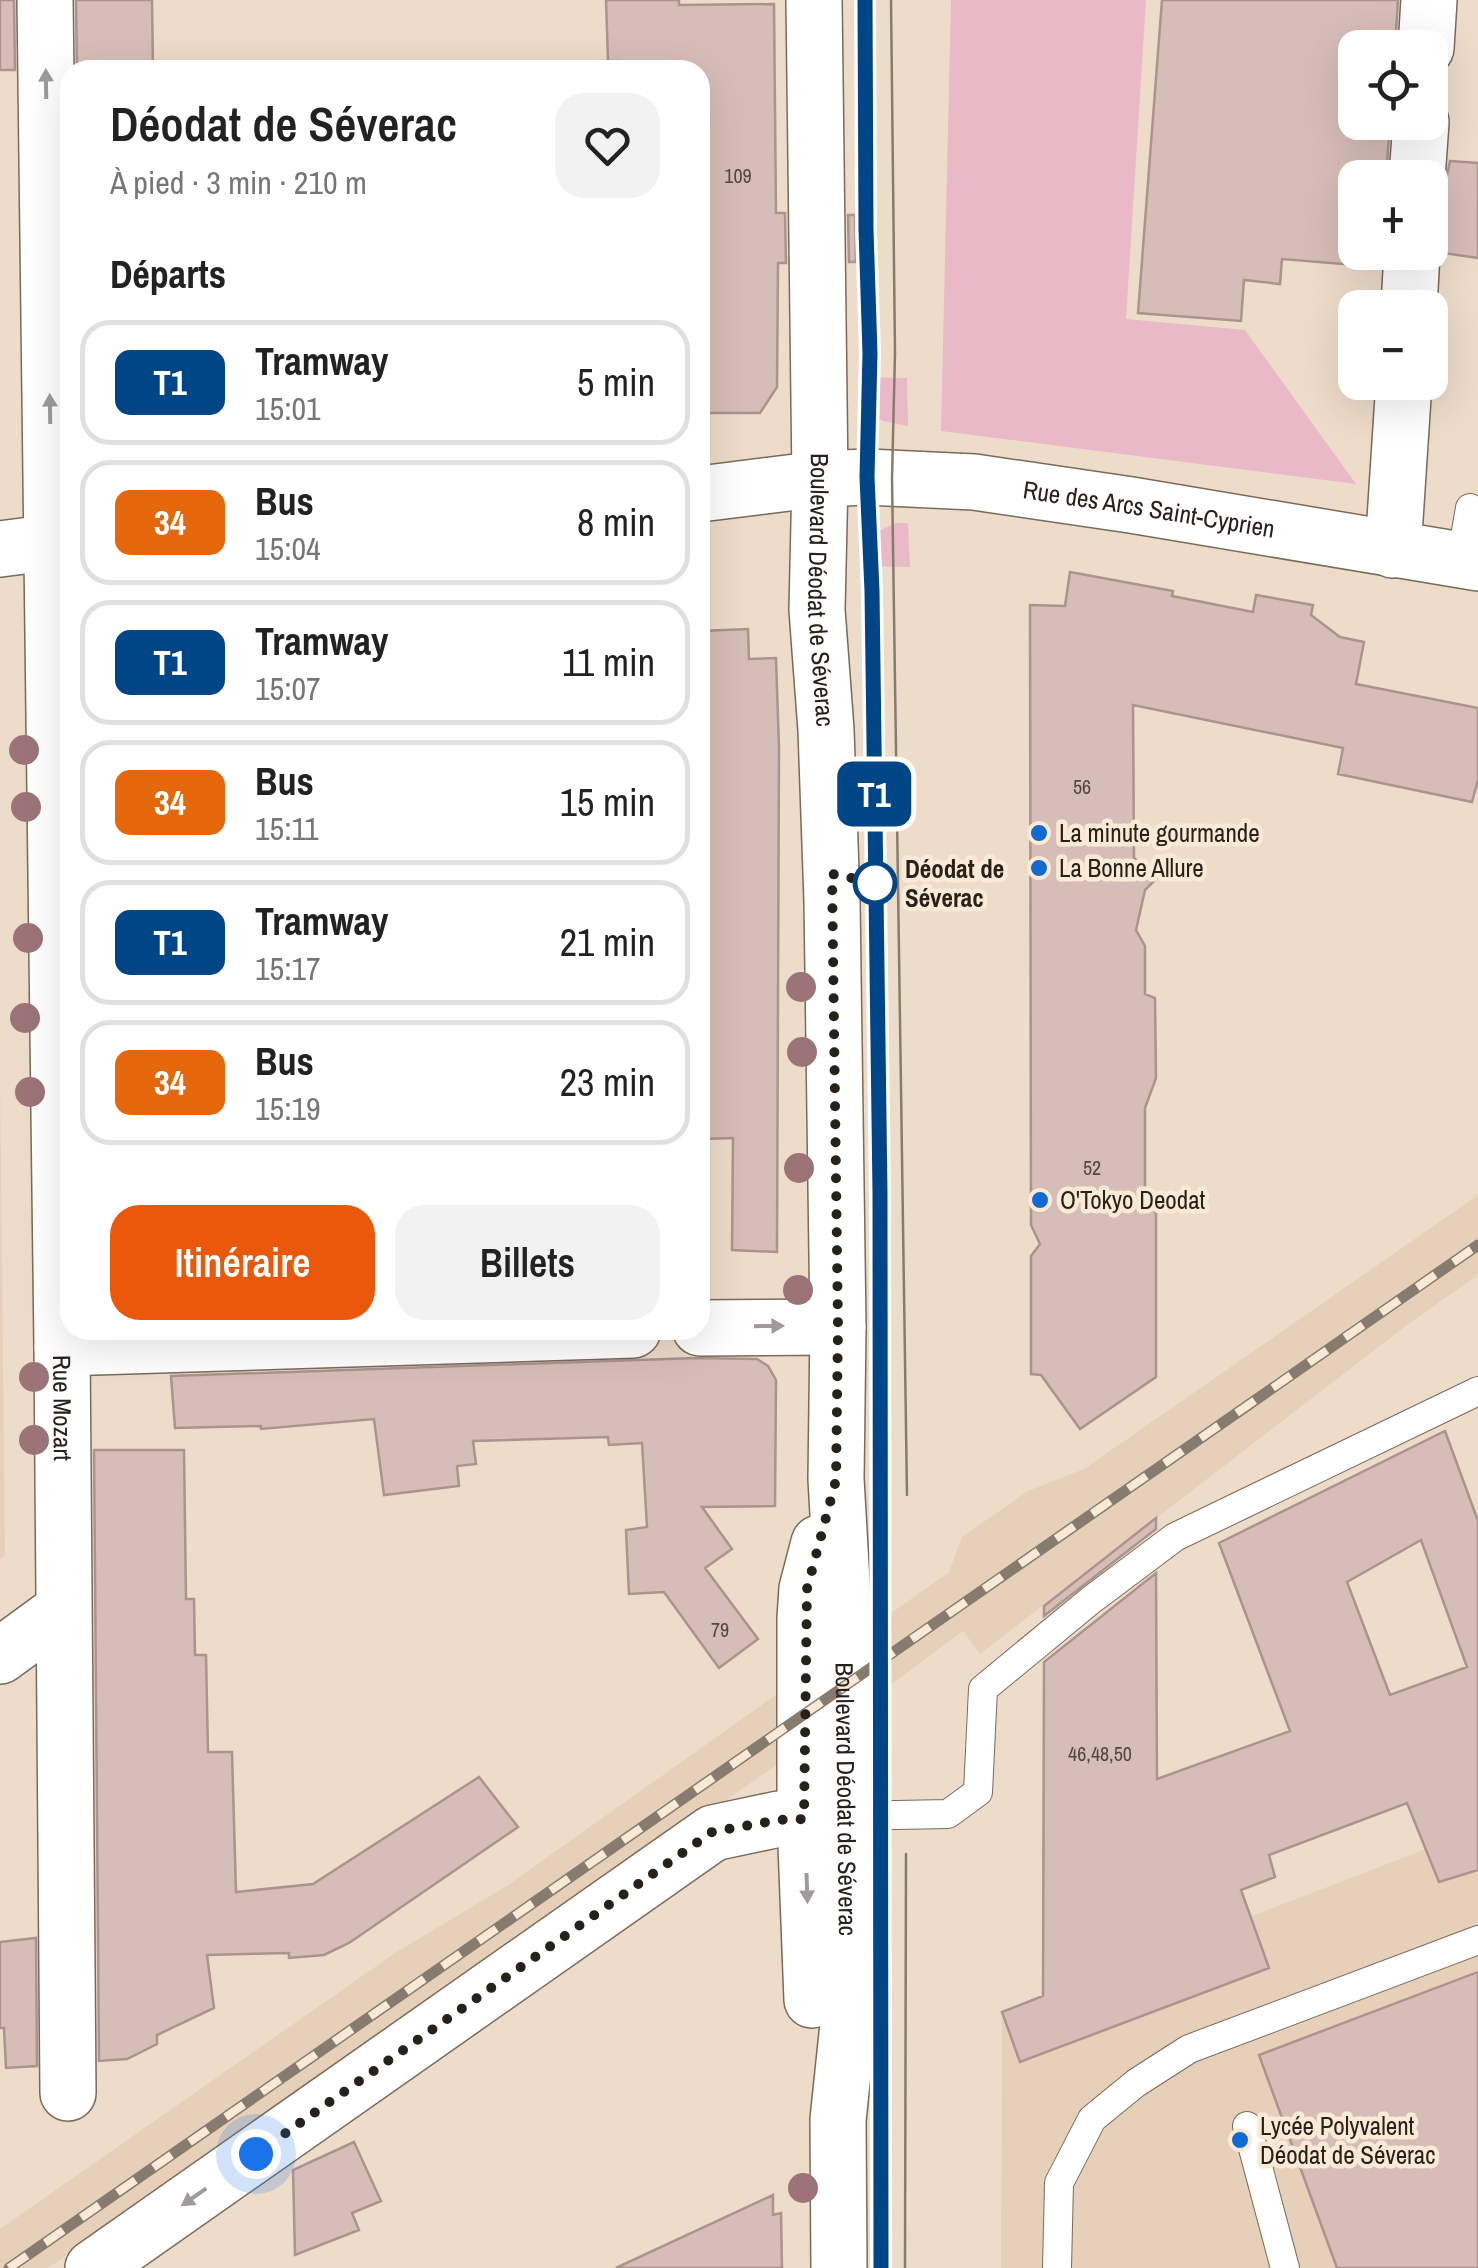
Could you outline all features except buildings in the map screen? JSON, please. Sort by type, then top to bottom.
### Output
[{"type":"street","name":"Rue Mozart","points":[[45,0],[40,544],[60,1275]]},
{"type":"street","name":"Boulevard Déodat de Séverac","points":[[814,0],[820,479],[817,610],[831,836],[838,1327],[836,1480],[844,1618],[825,1817],[849,2015],[838,2120],[838,2268]]},
{"type":"street","points":[[1427,30],[1429,0]]},
{"type":"street","points":[[1393,550],[1403,400]]},
{"type":"street","name":"Rue des Arcs Saint-Cyprien","points":[[710,493],[867,477],[982,482],[1393,550],[1470,544]]},
{"type":"street","points":[[710,1328],[838,1327]]},
{"type":"street","name":"Rue Mozart","points":[[62,1340],[68,2093]]},
{"type":"street","points":[[62,1348],[316,1340]]},
{"type":"street","points":[[0,1656],[63,1610]]},
{"type":"street","points":[[93,2268],[712,1832],[778,1820],[825,1817]]},
{"type":"lane","points":[[825,1817],[948,1814],[956,1810],[978,1792],[983,1688],[1091,1600],[1176,1537],[1478,1391]]},
{"type":"lane","points":[[1057,2268],[1059,2182],[1092,2119],[1136,2083],[1190,2049],[1478,1940]]},
{"type":"lane","points":[[1247,2126],[1285,2268]]},
{"type":"shaded area","points":[[951,0],[1146,0],[1126,319],[1245,330],[1356,484],[941,431]]},
{"type":"shaded area","points":[[861,377],[907,378],[908,426],[883,421],[860,408]]},
{"type":"shaded area","points":[[896,523],[908,523],[910,567],[861,566],[861,539]]},
{"type":"shaded area","points":[[0,1069],[5,1555],[0,1559]]},
{"type":"shaded area","points":[[1478,1195],[1478,1275],[1407,1325],[980,1654],[963,1631],[862,1706],[48,2268],[0,2268],[0,2229],[395,1953],[508,1885],[949,1572],[962,1537],[1028,1491],[1084,1469]]},
{"type":"shaded area","name":"Lycée Polyvalent Déodat de Séverac","points":[[1478,1829],[1478,2268],[1001,2268],[1002,2012]]},
{"type":"tram line","points":[[865,0],[865,230],[870,353],[867,477],[872,591],[879,1193],[878,1495]]},
{"type":"tram line","name":"T1","points":[[865,0],[870,353],[867,477],[880,1193],[881,2268]]},
{"type":"tram line","points":[[891,0],[895,353],[892,478],[907,1495]]},
{"type":"tram line","points":[[905,2268],[906,1854]]},
{"type":"tram line","points":[[881,1856],[881,2268]]},
{"type":"railway","points":[[9,2268],[1478,1245]]},
{"type":"place","name":"La minute gourmande","points":[[1039,833]]},
{"type":"place","name":"La Bonne Allure","points":[[1039,868]]},
{"type":"place","name":"Déodat de Séverac","points":[[875,883]]},
{"type":"place","name":"O'Tokyo Deodat","points":[[1040,1200]]},
{"type":"place","name":"Lycée Polyvalent Déodat de Séverac","points":[[1240,2140]]},
{"type":"route","points":[[256,2154],[712,1832],[804,1819],[807,1589],[836,1480],[838,1327],[832,874],[875,883]]}]
